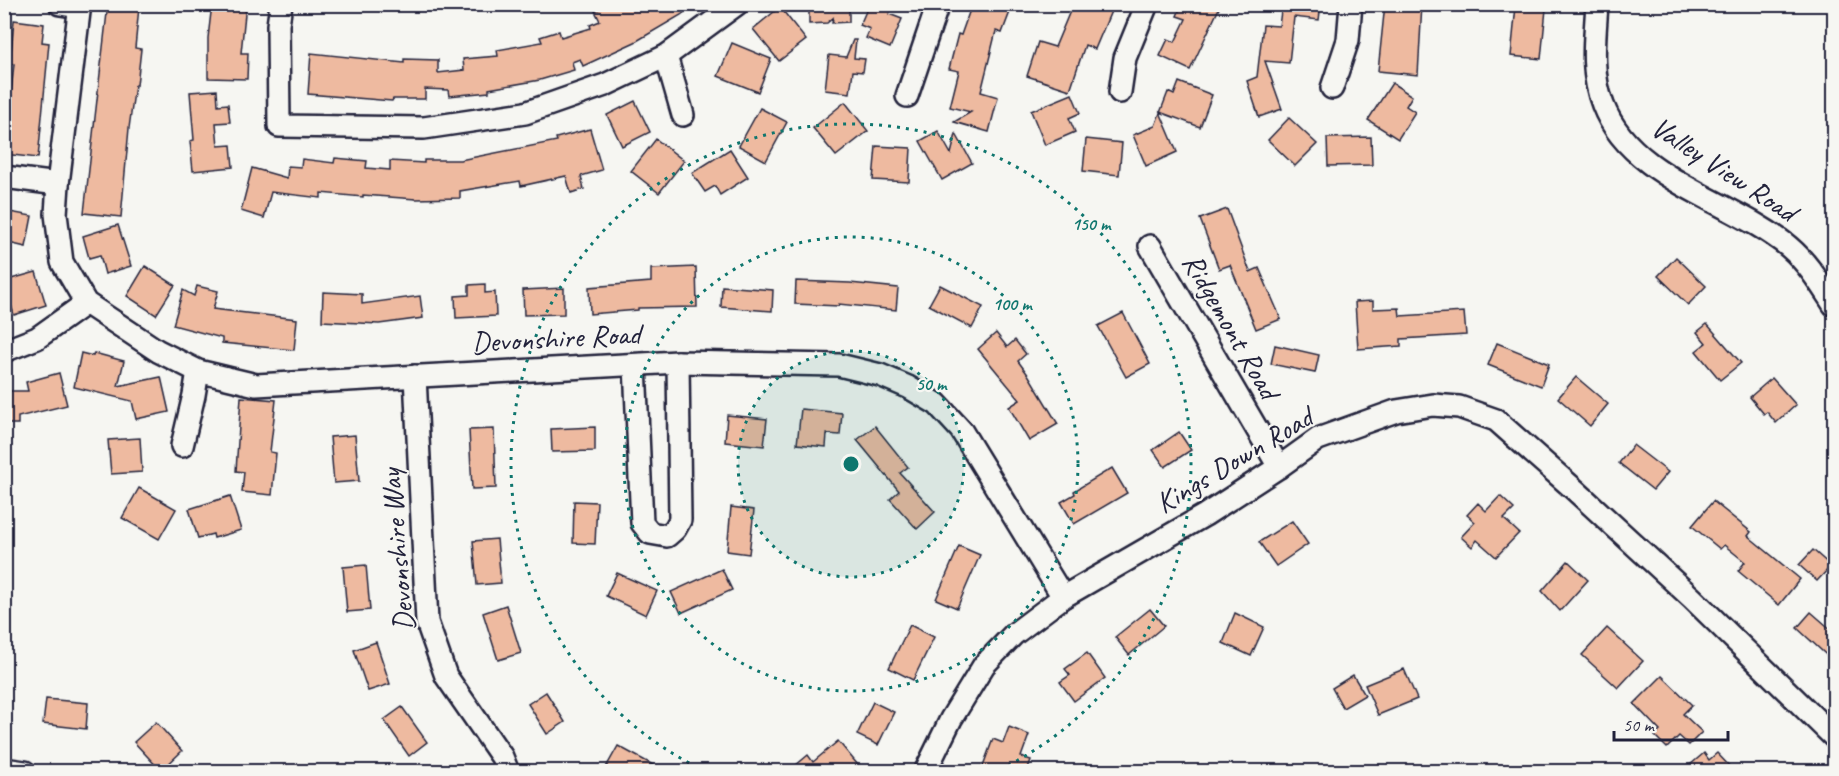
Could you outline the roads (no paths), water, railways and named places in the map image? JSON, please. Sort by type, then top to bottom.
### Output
[{"type":"street","points":[[281,4],[278,25],[279,126],[424,128],[525,112],[605,85],[666,56],[737,4]]},
{"type":"street","points":[[907,96],[938,4]]},
{"type":"street","points":[[1120,92],[1125,58],[1147,4]]},
{"type":"street","points":[[1332,88],[1348,40],[1351,4]]},
{"type":"street","name":"Valley View Road","points":[[1597,4],[1594,50],[1596,78],[1602,104],[1613,126],[1629,146],[1648,161],[1750,221],[1790,248],[1809,268],[1834,305]]},
{"type":"street","name":"Devonshire Road","points":[[73,5],[56,214],[62,262],[86,303],[158,351],[198,370],[256,385],[678,362],[839,365],[880,375],[908,387],[937,404],[961,430],[1063,597]]},
{"type":"street","points":[[666,56],[683,115]]},
{"type":"street","points":[[4,177],[58,183]]},
{"type":"street","name":"Ridgemont Road","points":[[1150,246],[1279,467]]},
{"type":"street","points":[[4,351],[37,338],[86,303]]},
{"type":"street","points":[[635,365],[642,523],[650,533],[667,536],[680,520],[678,362]]},
{"type":"street","points":[[182,446],[198,370]]},
{"type":"street","name":"Devonshire Way","points":[[416,376],[427,622],[446,676],[502,757],[508,771]]},
{"type":"street","name":"Kings Down Road","points":[[926,771],[951,719],[984,664],[1014,634],[1063,597],[1205,515],[1318,439],[1396,411],[1432,405],[1460,407],[1496,420],[1692,598],[1834,737]]},
{"type":"street","points":[[4,768],[25,771]]}]
